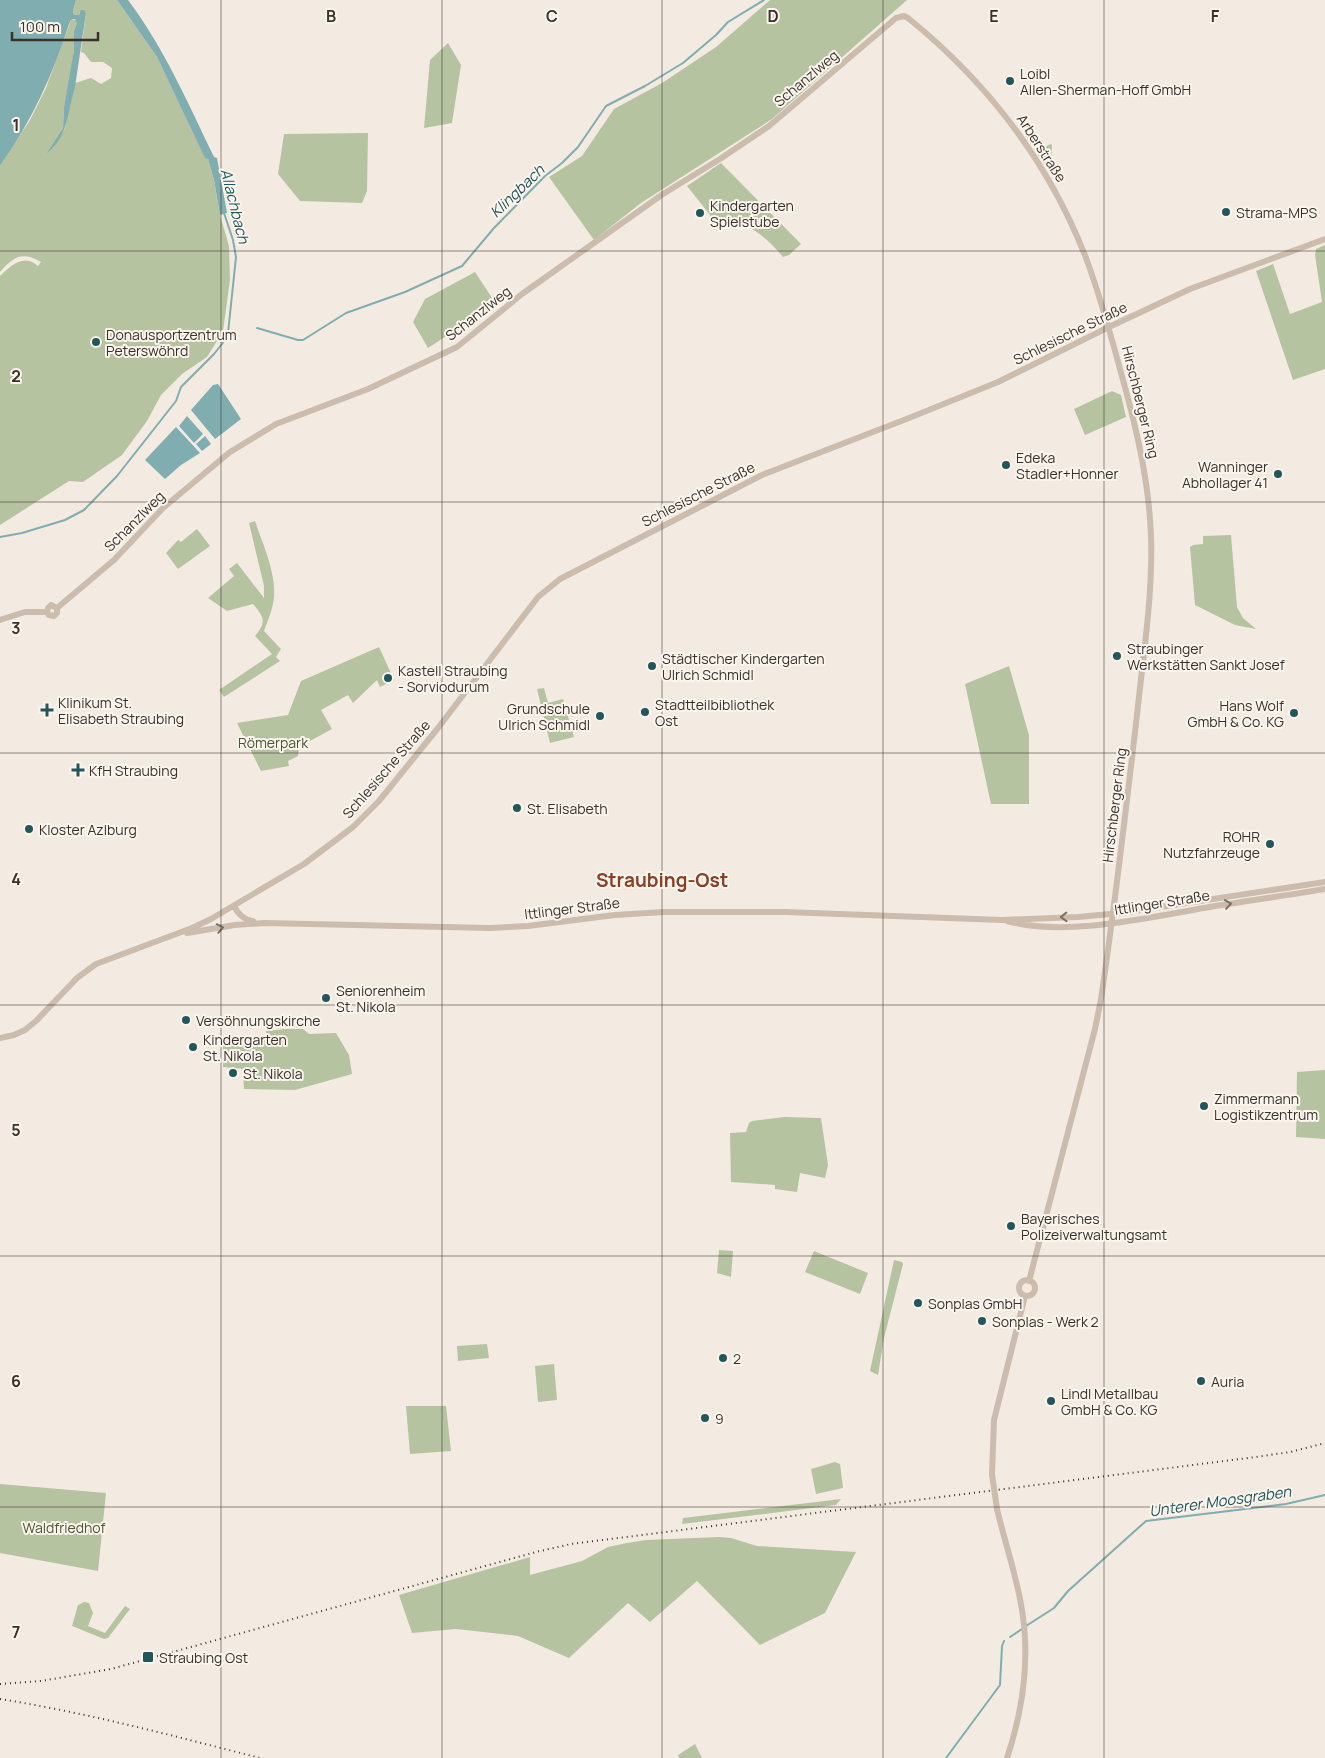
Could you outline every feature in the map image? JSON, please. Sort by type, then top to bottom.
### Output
[{"type":"street","name":"Arberstraße","points":[[904,16],[940,45],[980,85],[1009,120],[1028,148],[1058,196],[1076,235],[1109,327]]},
{"type":"street","name":"Schanzlweg","points":[[0,620],[25,612],[46,612],[50,616],[55,615],[58,611],[57,608],[114,560],[163,508],[230,452],[276,424],[368,389],[457,347],[522,294],[663,194],[720,159],[768,126],[896,18],[904,16]]},
{"type":"street","name":"Schlesische Straße","points":[[192,928],[234,906],[304,864],[362,818],[438,728],[534,602],[553,583],[762,475],[975,392],[1195,287],[1325,239]]},
{"type":"street","name":"Hirschberger Ring","points":[[1029,1281],[1102,1000],[1147,626],[1152,558],[1149,508],[1143,464],[1109,327]]},
{"type":"street","name":"Ittlinger Straße","points":[[176,934],[235,925],[264,924],[490,928],[528,926],[637,913],[700,911],[785,912],[1002,920],[1078,917],[1325,882]]},
{"type":"street","name":"Ittlinger Straße","points":[[1002,920],[1035,926],[1111,923],[1325,889]]},
{"type":"street","name":"Ittlinger Straße","points":[[234,906],[240,915],[247,920],[264,924]]},
{"type":"street","name":"Ittlinger Straße","points":[[0,1038],[14,1035],[36,1021],[77,978],[96,964],[192,928]]},
{"type":"street","points":[[1029,1281],[1033,1284],[1035,1290],[1033,1294],[1025,1296],[1021,1292],[1020,1287],[1023,1282],[1029,1281]]},
{"type":"street","points":[[1007,1758],[1021,1710],[1025,1645],[1019,1592],[997,1509],[992,1474],[994,1420],[1025,1296]]},
{"type":"green space","points":[[76,0],[117,0],[157,57],[205,157],[208,159],[229,246],[230,280],[223,331],[207,357],[182,374],[161,395],[147,421],[122,455],[83,482],[69,481],[0,525],[0,276],[18,262],[33,262],[38,266],[41,262],[28,257],[18,257],[0,272],[0,166],[30,120],[46,88],[71,20],[77,20],[77,23],[74,31],[74,50],[64,107],[63,128],[46,154],[54,147],[65,128],[75,83],[91,78],[101,84],[111,78],[112,68],[103,62],[91,62],[81,52],[86,13],[80,12],[79,15],[74,15],[73,11]]},
{"type":"green space","points":[[770,0],[907,0],[772,119],[641,203],[594,240],[549,177],[582,156],[614,109],[662,83],[716,47]]},
{"type":"green space","points":[[448,43],[461,65],[452,123],[424,128],[430,60]]},
{"type":"green space","points":[[368,133],[367,191],[362,203],[300,201],[278,174],[284,134]]},
{"type":"green space","points":[[1051,144],[1051,162],[1046,165],[1042,162],[1036,151]]},
{"type":"green space","points":[[721,163],[801,244],[789,255],[783,257],[759,233],[730,216],[718,225],[687,186]]},
{"type":"green space","points":[[1325,245],[1325,369],[1293,380],[1256,271],[1273,264],[1290,314],[1322,302],[1315,255],[1316,249]]},
{"type":"green space","points":[[475,272],[496,304],[428,348],[413,322],[425,299]]},
{"type":"green space","points":[[1112,391],[1121,395],[1126,417],[1085,435],[1074,409]]},
{"type":"green space","points":[[255,521],[268,559],[274,588],[273,606],[264,631],[281,649],[276,657],[280,661],[224,697],[219,690],[272,654],[255,636],[263,620],[253,604],[227,611],[208,598],[234,576],[229,569],[237,563],[264,598],[264,586],[249,523]]},
{"type":"green space","points":[[197,529],[210,546],[178,569],[166,553],[178,540],[181,542]]},
{"type":"green space","points":[[1231,535],[1237,607],[1243,618],[1256,629],[1235,625],[1195,605],[1190,547],[1203,544],[1203,536]]},
{"type":"green space","name":"Römerpark","points":[[379,647],[394,680],[380,687],[377,680],[353,703],[348,695],[321,710],[332,729],[299,747],[298,756],[288,761],[289,766],[261,771],[237,723],[288,715],[301,681]]},
{"type":"green space","points":[[1009,666],[1029,735],[1029,804],[991,804],[965,684]]},
{"type":"green space","points":[[544,688],[548,703],[563,699],[574,737],[550,743],[537,689]]},
{"type":"green space","points":[[303,1029],[309,1034],[336,1033],[349,1055],[352,1074],[295,1090],[244,1089],[243,1069],[223,1067],[223,1041],[229,1039],[231,1043],[266,1038],[266,1031]]},
{"type":"green space","points":[[1325,1070],[1325,1139],[1296,1137],[1297,1072]]},
{"type":"green space","points":[[784,1117],[821,1118],[828,1165],[825,1178],[800,1173],[797,1192],[775,1189],[775,1185],[731,1182],[730,1133],[746,1132],[749,1123],[752,1121]]},
{"type":"green space","points":[[719,1250],[733,1251],[731,1277],[717,1273]]},
{"type":"green space","points":[[814,1251],[868,1273],[860,1294],[805,1272]]},
{"type":"green space","points":[[894,1260],[903,1264],[884,1338],[878,1375],[870,1371]]},
{"type":"green space","points":[[487,1344],[489,1358],[458,1361],[457,1346]]},
{"type":"green space","points":[[554,1364],[557,1400],[538,1402],[535,1366]]},
{"type":"green space","points":[[406,1406],[446,1406],[451,1451],[410,1454]]},
{"type":"green space","points":[[835,1462],[840,1464],[843,1488],[816,1494],[811,1469]]},
{"type":"green space","name":"Waldfriedhof","points":[[0,1484],[106,1493],[98,1571],[0,1553]]},
{"type":"green space","points":[[841,1499],[836,1505],[682,1524],[683,1518]]},
{"type":"green space","points":[[731,1538],[757,1546],[856,1552],[825,1613],[760,1645],[697,1581],[650,1622],[628,1603],[569,1658],[518,1636],[456,1629],[412,1633],[399,1595],[530,1557],[530,1575],[582,1561],[608,1547],[627,1543],[646,1540]]},
{"type":"green space","points":[[84,1602],[89,1603],[93,1613],[88,1626],[105,1633],[125,1606],[130,1609],[108,1638],[104,1639],[72,1626],[78,1605]]},
{"type":"green space","points":[[695,1744],[702,1758],[679,1758],[678,1755]]},
{"type":"water","points":[[0,0],[76,0],[73,11],[74,15],[79,15],[81,10],[84,10],[86,13],[75,87],[66,124],[59,140],[46,154],[63,128],[64,107],[74,50],[74,31],[77,23],[75,19],[71,20],[69,24],[56,62],[40,98],[22,132],[0,166]]},
{"type":"water","points":[[117,0],[128,0],[153,37],[175,76],[214,157],[217,158],[227,213],[220,215],[208,159],[205,158],[157,57]]},
{"type":"water","points":[[218,384],[241,419],[215,439],[191,410],[213,385]]},
{"type":"water","points":[[187,416],[203,434],[194,443],[179,426]]},
{"type":"water","points":[[176,427],[200,453],[181,465],[165,479],[145,460]]},
{"type":"water","points":[[205,436],[211,444],[202,451],[196,444]]},
{"type":"waterway","name":"Klingbach","points":[[257,328],[303,340],[346,313],[405,292],[462,266],[494,228],[545,176],[578,147],[606,106],[645,86],[683,63],[716,35],[728,22],[764,0]]},
{"type":"waterway","name":"Allachbach","points":[[0,537],[22,533],[65,520],[84,510],[117,476],[176,401],[181,387],[222,344],[228,333],[236,257],[233,240],[224,213]]},
{"type":"waterway","name":"Unterer Moosgraben","points":[[1026,1626],[1054,1608],[1068,1591],[1146,1521],[1286,1504],[1325,1495]]},
{"type":"waterway","name":"Unterer Moosgraben","points":[[1010,1637],[1022,1629]]},
{"type":"waterway","name":"Unterer Moosgraben","points":[[946,1758],[1000,1685],[1002,1646],[1004,1641]]},
{"type":"railway","points":[[0,1684],[41,1681],[111,1669],[571,1544],[1256,1457],[1290,1452],[1325,1443]]},
{"type":"railway","points":[[0,1699],[98,1718],[260,1758]]},
{"type":"place","name":"Loibl Allen-Sherman-Hoff GmbH","points":[[1010,81]]},
{"type":"place","name":"Strama-MPS","points":[[1226,212]]},
{"type":"place","name":"Kindergarten Spielstube","points":[[700,213]]},
{"type":"place","name":"Donausportzentrum Peterswöhrd","points":[[96,342]]},
{"type":"place","name":"Edeka Stadler+Honner","points":[[1006,465]]},
{"type":"place","name":"Wanninger Abhollager 41","points":[[1278,474]]},
{"type":"place","name":"Straubinger Werkstätten Sankt Josef","points":[[1117,656]]},
{"type":"place","name":"Städtischer Kindergarten Ulrich Schmidl","points":[[652,666]]},
{"type":"place","name":"Kastell Straubing - Sorviodurum","points":[[388,678]]},
{"type":"place","name":"Klinikum St. Elisabeth Straubing","points":[[47,710]]},
{"type":"place","name":"Stadtteilbibliothek Ost","points":[[645,712]]},
{"type":"place","name":"Hans Wolf GmbH & Co. KG","points":[[1294,713]]},
{"type":"place","name":"Grundschule Ulrich Schmidl","points":[[600,716]]},
{"type":"place","name":"KfH Straubing","points":[[78,770]]},
{"type":"place","name":"St. Elisabeth","points":[[517,808]]},
{"type":"place","name":"Kloster Azlburg","points":[[29,829]]},
{"type":"place","name":"ROHR Nutzfahrzeuge","points":[[1270,844]]},
{"type":"place","name":"Seniorenheim St. Nikola","points":[[326,998]]},
{"type":"place","name":"Versöhnungskirche","points":[[186,1020]]},
{"type":"place","name":"Kindergarten St. Nikola","points":[[193,1047]]},
{"type":"place","name":"St. Nikola","points":[[233,1073]]},
{"type":"place","name":"Zimmermann Logistikzentrum","points":[[1204,1106]]},
{"type":"place","name":"Bayerisches Polizeiverwaltungsamt","points":[[1011,1226]]},
{"type":"place","name":"Sonplas GmbH","points":[[918,1303]]},
{"type":"place","name":"Sonplas - Werk 2","points":[[982,1321]]},
{"type":"place","name":"2","points":[[723,1358]]},
{"type":"place","name":"Auria","points":[[1201,1381]]},
{"type":"place","name":"Lindl Metallbau GmbH & Co. KG","points":[[1051,1401]]},
{"type":"place","name":"9","points":[[705,1418]]},
{"type":"place","name":"Straubing Ost","points":[[148,1657]]},
{"type":"district","name":"Straubing-Ost","points":[[662,880]]}]
